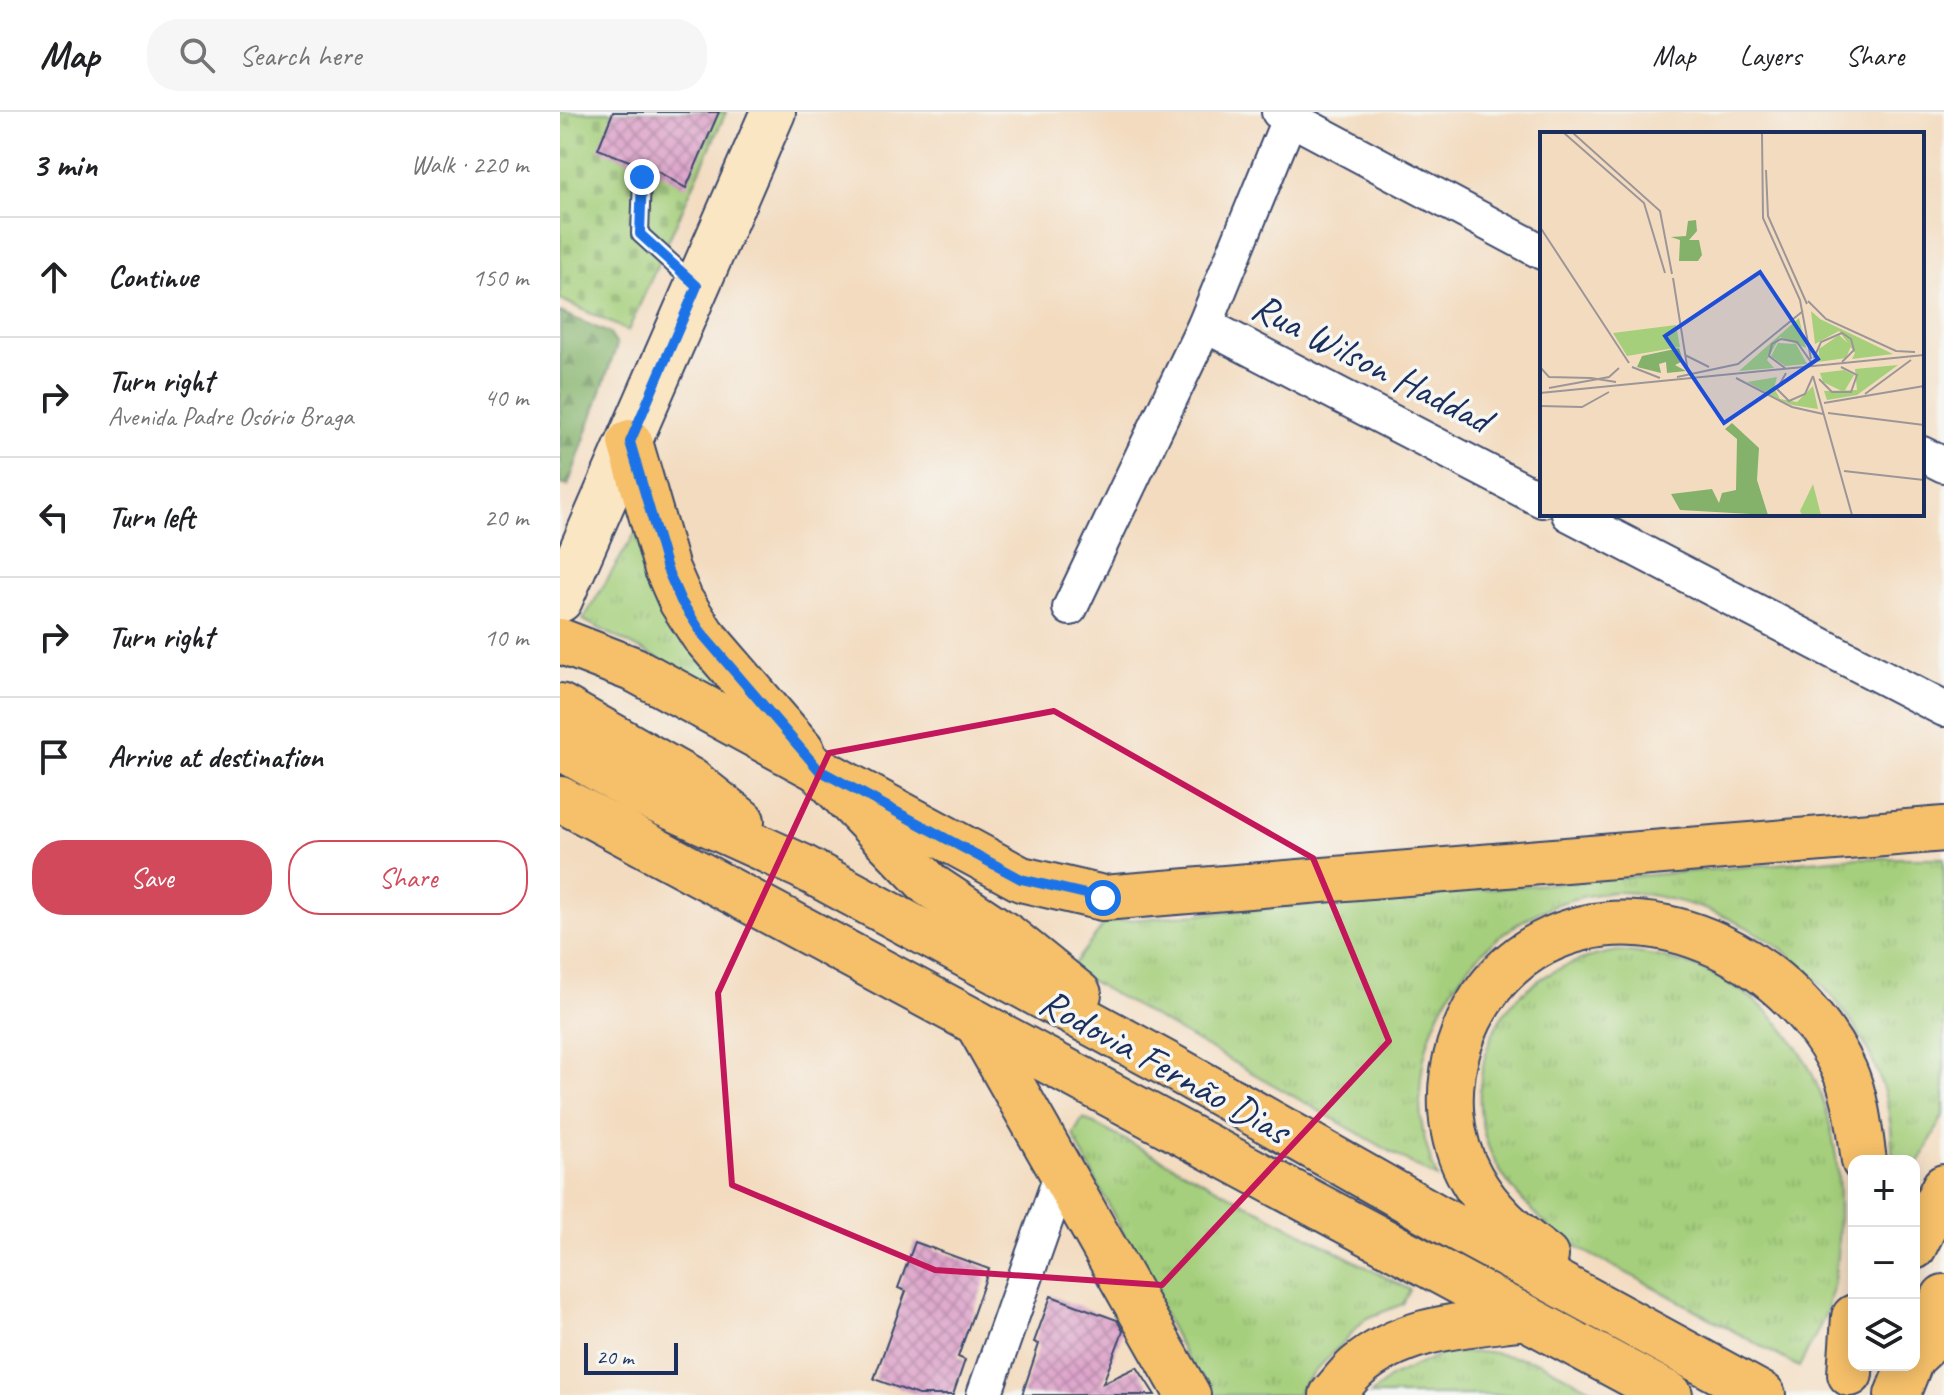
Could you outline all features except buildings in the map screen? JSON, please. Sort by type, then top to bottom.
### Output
[{"type":"main road","points":[[630,442],[667,569],[681,601],[703,635],[819,770],[930,885],[1007,936],[1165,1063]]},
{"type":"main road","points":[[560,641],[620,662],[1021,879],[1103,898],[1944,829]]},
{"type":"main road","points":[[560,706],[690,780],[801,866]]},
{"type":"main road","name":"Rodovia Fernão Dias","points":[[560,747],[640,793],[801,866],[1165,1063],[1460,1230],[1763,1395]]},
{"type":"main road","name":"Rodovia Fernão Dias","points":[[560,799],[1670,1395]]},
{"type":"main road","points":[[1698,1361],[1522,1238],[1490,1208],[1469,1176],[1456,1140],[1450,1102],[1454,1063],[1465,1026],[1484,993],[1521,957],[1543,943],[1579,929],[1616,923],[1655,926],[1703,939],[1748,961],[1778,984],[1821,1030],[1845,1073],[1859,1121],[1863,1155]]},
{"type":"main road","points":[[977,1023],[1188,1395]]},
{"type":"main road","points":[[1920,1235],[1944,1187]]},
{"type":"main road","points":[[1920,1343],[1944,1297]]},
{"type":"main road","points":[[1332,1395],[1357,1368],[1393,1343],[1424,1331],[1526,1317]]},
{"type":"main road","points":[[1920,1350],[1944,1328]]},
{"type":"main road","points":[[1897,1395],[1907,1371]]},
{"type":"street","points":[[560,600],[773,112]]},
{"type":"street","points":[[1070,608],[1205,325],[1287,114],[1540,251]]},
{"type":"street","name":"Rua Wilson Haddad","points":[[1205,325],[1540,499]]},
{"type":"street","points":[[1924,455],[1944,465]]},
{"type":"street","points":[[1573,516],[1944,709]]},
{"type":"street","points":[[984,1395],[1062,1173]]},
{"type":"lane","points":[[642,177],[640,234],[697,286]]},
{"type":"highlighted area","points":[[1054,711],[1313,858],[1389,1041],[1162,1285],[935,1270],[732,1185],[718,993],[829,753]]},
{"type":"green space","points":[[560,112],[726,112],[628,331],[560,299]]},
{"type":"green space","points":[[560,312],[609,333],[617,345],[568,486],[560,484]]},
{"type":"green space","points":[[639,527],[734,697],[583,620]]},
{"type":"green space","points":[[1845,858],[1944,858],[1944,1114],[1920,1161],[1920,1155],[1892,1155],[1889,1116],[1878,1074],[1859,1034],[1833,998],[1802,965],[1766,939],[1727,917],[1641,893],[1614,892],[1575,899],[1538,913],[1505,933],[1476,959],[1452,989],[1434,1024],[1423,1062],[1421,1121],[1437,1178],[1070,969],[1106,922]]},
{"type":"green space","points":[[1618,951],[1671,960],[1717,977],[1755,1001],[1787,1033],[1811,1071],[1827,1115],[1837,1163],[1839,1228],[1830,1301],[1799,1367],[1559,1236],[1516,1193],[1492,1156],[1481,1115],[1482,1070],[1488,1046],[1508,1008],[1539,980],[1557,970],[1577,961]]},
{"type":"green space","points":[[1083,1118],[1410,1290],[1403,1304],[1365,1319],[1303,1384],[1297,1395],[1205,1395],[1073,1135]]},
{"type":"green space","points":[[1489,1352],[1539,1362],[1602,1395],[1370,1395],[1391,1377],[1443,1353]]},
{"type":"route","points":[[642,177],[640,234],[697,286],[630,442],[667,569],[681,601],[703,635],[819,770],[1021,879],[1103,898]]}]
